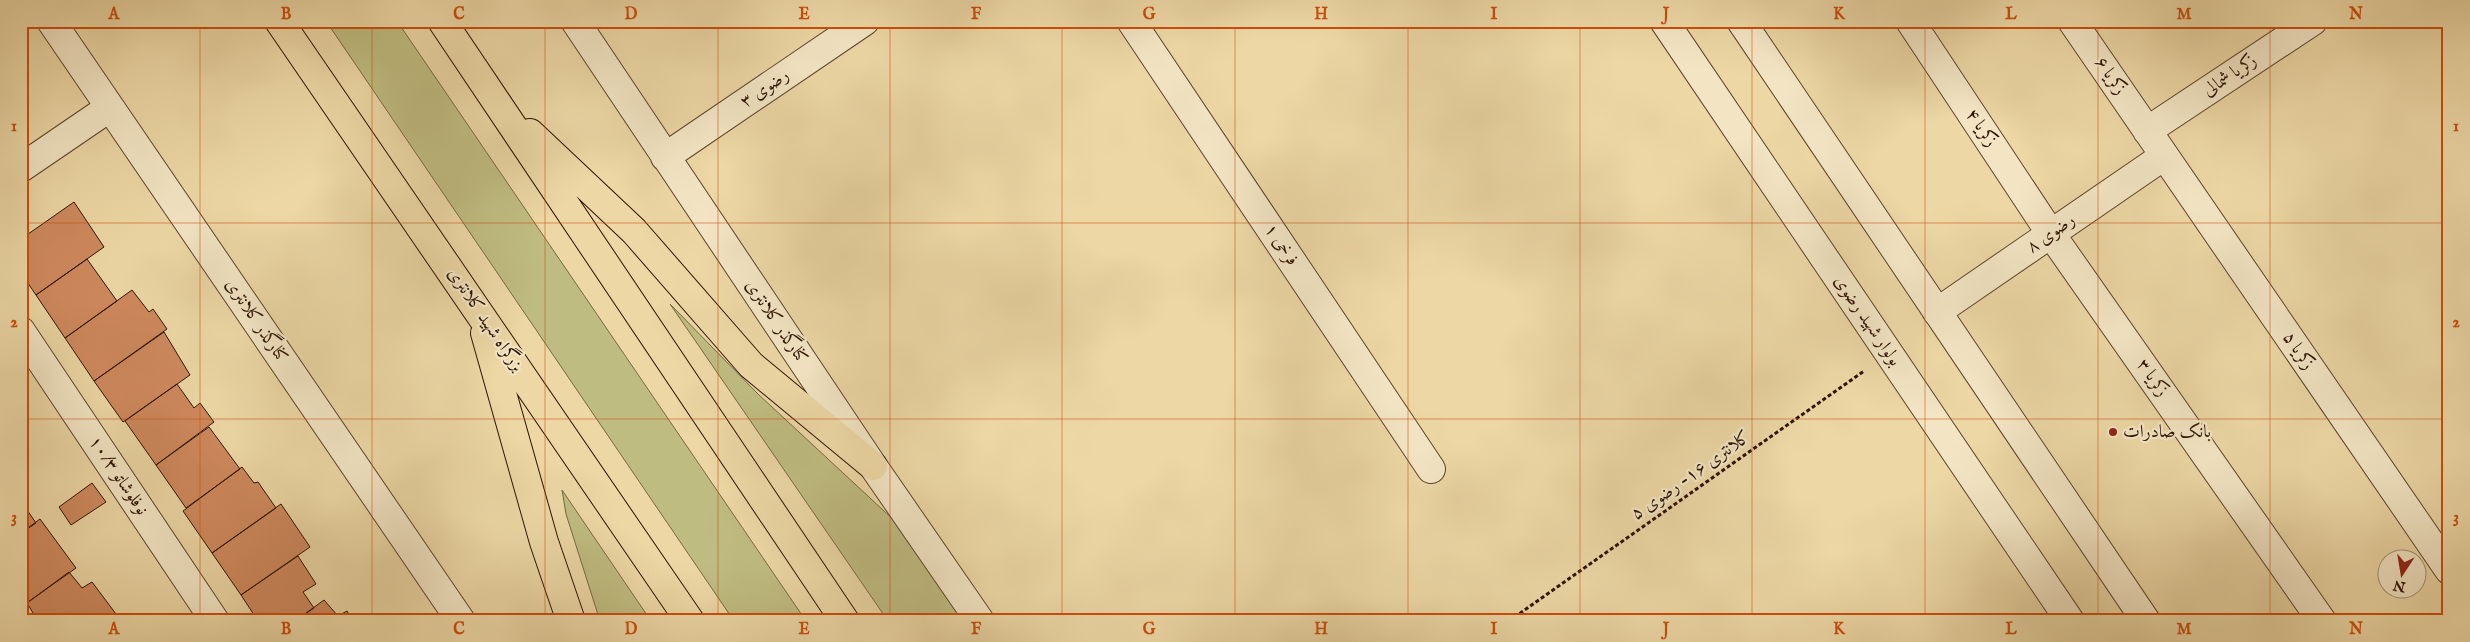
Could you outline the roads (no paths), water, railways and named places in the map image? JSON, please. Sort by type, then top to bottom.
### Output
[{"type":"highway","name":"بزرگراه شهید کلانتری","points":[[279,21],[479,310],[690,621]]},
{"type":"highway","points":[[442,21],[845,621]]},
{"type":"highway","points":[[496,102],[634,231],[751,364],[873,466]]},
{"type":"highway","points":[[479,310],[544,542],[571,621]]},
{"type":"street","name":"کنارگذر کلانتری","points":[[51,21],[461,621]]},
{"type":"street","name":"کنارگذر کلانتری","points":[[575,21],[873,466],[980,621]]},
{"type":"street","name":"رضوی ۳","points":[[665,156],[865,21]]},
{"type":"street","name":"فرخی ۱","points":[[1130,21],[1431,469]]},
{"type":"street","name":"بولوار شهید رضوی","points":[[1664,21],[2070,621]]},
{"type":"street","points":[[1741,21],[2146,621]]},
{"type":"street","name":"زکریا ۴","points":[[1910,21],[2051,234]]},
{"type":"street","name":"زکریا ۶","points":[[2072,21],[2147,131]]},
{"type":"street","name":"زکریا شمالی","points":[[2147,131],[2312,21]]},
{"type":"street","points":[[21,168],[109,108]]},
{"type":"street","name":"زکریا ۵","points":[[2147,131],[2449,570]]},
{"type":"street","name":"رضوی ۸","points":[[1938,312],[2164,156]]},
{"type":"street","name":"زکریا ۳","points":[[2051,234],[2322,621]]},
{"type":"street","name":"نوفلوشاتو ۱۰/۳","points":[[21,331],[215,621]]},
{"type":"place","name":"بانک صادرات","points":[[2113,432]]}]
